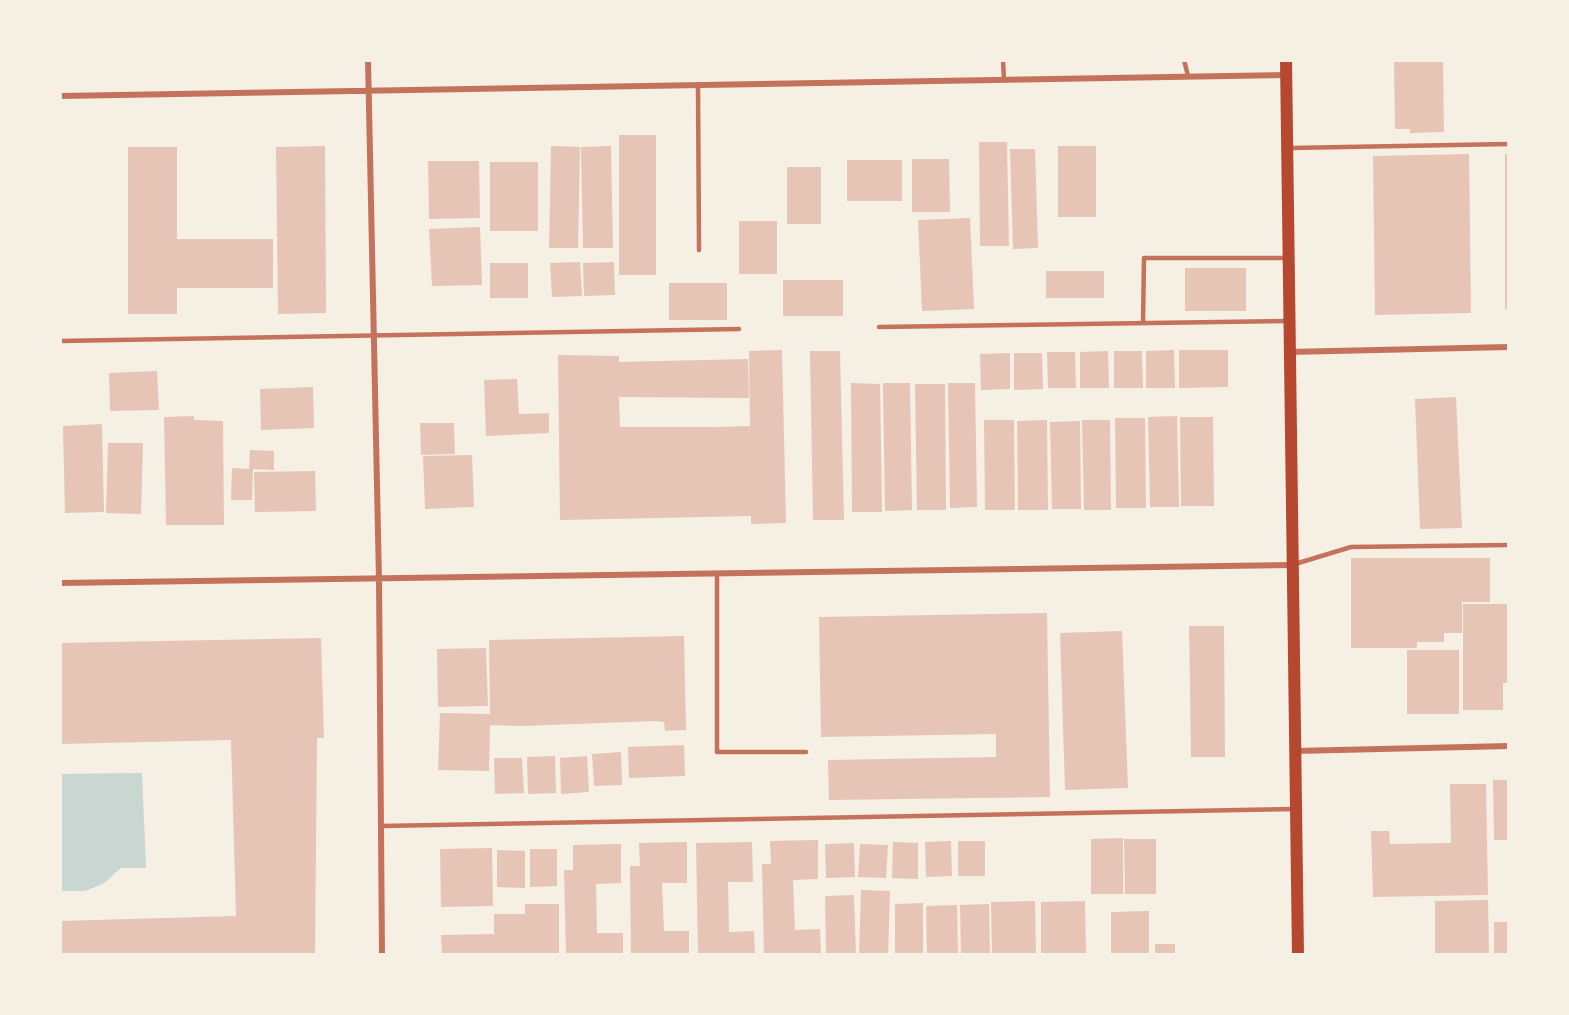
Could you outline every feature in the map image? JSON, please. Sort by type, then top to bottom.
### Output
[{"type":"main road","points":[[1286,60],[1288,352],[1298,955]]},
{"type":"street","points":[[368,60],[379,580],[382,955]]},
{"type":"street","points":[[60,96],[1286,75]]},
{"type":"street","points":[[1288,352],[1509,347]]},
{"type":"street","points":[[60,583],[1292,565]]},
{"type":"street","points":[[1294,751],[1509,746]]},
{"type":"lane","points":[[1003,60],[1004,80]]},
{"type":"lane","points":[[1184,60],[1188,76]]},
{"type":"lane","points":[[698,85],[699,250]]},
{"type":"lane","points":[[1286,148],[1509,144]]},
{"type":"lane","points":[[1143,323],[1144,258],[1287,258]]},
{"type":"lane","points":[[879,327],[1288,321]]},
{"type":"lane","points":[[60,341],[739,329]]},
{"type":"lane","points":[[1292,565],[1351,547],[1509,544]]},
{"type":"lane","points":[[717,574],[717,752],[806,752]]},
{"type":"lane","points":[[382,826],[1295,809]]},
{"type":"shaded area","points":[[142,773],[146,868],[121,868],[103,884],[85,891],[60,891],[60,774]]},
{"type":"building","points":[[1394,60],[1443,60],[1444,132],[1410,133],[1410,129],[1395,129]]},
{"type":"building","points":[[619,135],[656,135],[656,275],[619,275]]},
{"type":"building","points":[[979,142],[1007,142],[1009,246],[980,246]]},
{"type":"building","points":[[325,146],[326,313],[278,314],[276,147]]},
{"type":"building","points":[[551,146],[580,147],[578,248],[549,248]]},
{"type":"building","points":[[611,146],[613,248],[583,248],[581,147]]},
{"type":"building","points":[[1058,146],[1096,146],[1096,217],[1058,217]]},
{"type":"building","points":[[128,147],[177,147],[177,239],[273,239],[273,288],[177,288],[177,314],[128,314]]},
{"type":"building","points":[[1010,149],[1035,149],[1038,248],[1013,249]]},
{"type":"building","points":[[1469,154],[1471,313],[1375,315],[1373,156]]},
{"type":"building","points":[[1505,154],[1509,154],[1509,309],[1505,309]]},
{"type":"building","points":[[912,159],[949,159],[950,212],[912,212]]},
{"type":"building","points":[[847,160],[902,160],[902,201],[847,201]]},
{"type":"building","points":[[428,161],[479,161],[480,218],[429,219]]},
{"type":"building","points":[[490,162],[538,162],[538,231],[490,231]]},
{"type":"building","points":[[787,167],[821,167],[821,224],[787,224]]},
{"type":"building","points":[[970,218],[974,309],[922,311],[918,220]]},
{"type":"building","points":[[739,221],[777,221],[777,274],[739,274]]},
{"type":"building","points":[[480,227],[482,285],[432,286],[429,229]]},
{"type":"building","points":[[580,262],[582,296],[552,297],[550,263]]},
{"type":"building","points":[[614,262],[615,295],[584,296],[583,263]]},
{"type":"building","points":[[490,263],[528,263],[528,298],[490,298]]},
{"type":"building","points":[[1185,268],[1246,268],[1246,311],[1185,311]]},
{"type":"building","points":[[1046,271],[1104,271],[1104,298],[1046,298]]},
{"type":"building","points":[[783,280],[843,280],[843,316],[783,316]]},
{"type":"building","points":[[669,283],[727,283],[727,320],[669,320]]},
{"type":"building","points":[[782,350],[786,523],[751,524],[751,516],[560,520],[558,355],[619,356],[619,362],[748,359],[749,398],[619,397],[620,427],[716,427],[750,426],[749,351]]},
{"type":"building","points":[[1174,350],[1175,388],[1146,388],[1146,351]]},
{"type":"building","points":[[1179,350],[1228,350],[1228,387],[1179,388]]},
{"type":"building","points":[[810,351],[840,351],[844,520],[813,520]]},
{"type":"building","points":[[1108,351],[1109,388],[1080,388],[1080,352]]},
{"type":"building","points":[[1114,351],[1142,351],[1143,388],[1114,388]]},
{"type":"building","points":[[1047,352],[1075,352],[1076,388],[1048,388]]},
{"type":"building","points":[[1010,353],[1010,389],[981,390],[980,354]]},
{"type":"building","points":[[1014,353],[1042,353],[1043,389],[1014,390]]},
{"type":"building","points":[[157,371],[159,410],[110,411],[109,373]]},
{"type":"building","points":[[517,379],[519,414],[549,413],[549,433],[486,436],[484,380]]},
{"type":"building","points":[[851,383],[880,384],[882,512],[852,512]]},
{"type":"building","points":[[883,383],[910,383],[912,510],[885,511]]},
{"type":"building","points":[[948,383],[975,383],[977,507],[950,508]]},
{"type":"building","points":[[915,384],[945,384],[946,510],[917,510]]},
{"type":"building","points":[[313,387],[314,428],[261,430],[260,389]]},
{"type":"building","points":[[1456,397],[1462,528],[1420,529],[1415,399]]},
{"type":"building","points":[[194,416],[194,420],[223,421],[224,525],[166,525],[164,417]]},
{"type":"building","points":[[1177,416],[1179,507],[1150,507],[1148,417]]},
{"type":"building","points":[[1180,417],[1213,417],[1214,506],[1181,506]]},
{"type":"building","points":[[1115,418],[1145,418],[1146,508],[1116,508]]},
{"type":"building","points":[[984,420],[1014,420],[1015,510],[985,510]]},
{"type":"building","points":[[1047,420],[1048,510],[1018,510],[1017,421]]},
{"type":"building","points":[[1082,420],[1110,420],[1111,510],[1084,510]]},
{"type":"building","points":[[1080,421],[1081,509],[1052,509],[1050,422]]},
{"type":"building","points":[[420,423],[454,423],[455,454],[421,455]]},
{"type":"building","points":[[102,424],[104,512],[65,513],[63,426]]},
{"type":"building","points":[[108,443],[143,443],[141,514],[106,513]]},
{"type":"building","points":[[250,450],[274,451],[274,470],[253,469],[252,500],[231,500],[232,468],[249,469]]},
{"type":"building","points":[[472,455],[474,507],[425,509],[423,456]]},
{"type":"building","points":[[315,471],[316,511],[255,512],[254,472]]},
{"type":"building","points":[[1351,558],[1490,558],[1490,602],[1462,602],[1462,633],[1444,633],[1444,642],[1417,642],[1417,648],[1351,648]]},
{"type":"building","points":[[1463,604],[1509,604],[1509,683],[1503,683],[1503,710],[1463,710]]},
{"type":"building","points":[[1047,613],[1050,797],[829,800],[828,760],[996,757],[996,734],[821,737],[819,617]]},
{"type":"building","points":[[1189,626],[1224,626],[1225,757],[1191,757]]},
{"type":"building","points":[[1122,631],[1128,788],[1065,790],[1060,633]]},
{"type":"building","points":[[684,636],[686,730],[665,731],[664,722],[655,721],[490,725],[489,771],[438,770],[440,713],[490,714],[489,640]]},
{"type":"building","points":[[321,638],[324,738],[317,738],[315,955],[60,955],[60,921],[236,916],[231,740],[60,744],[60,643]]},
{"type":"building","points":[[486,648],[488,706],[438,707],[437,649]]},
{"type":"building","points":[[1407,650],[1459,650],[1459,714],[1407,714]]},
{"type":"building","points":[[684,745],[685,776],[629,778],[628,747]]},
{"type":"building","points":[[621,752],[622,785],[594,786],[592,754]]},
{"type":"building","points":[[555,756],[556,793],[528,794],[527,757]]},
{"type":"building","points":[[587,756],[589,792],[561,794],[560,758]]},
{"type":"building","points":[[494,758],[522,758],[524,793],[495,794]]},
{"type":"building","points":[[1493,780],[1509,780],[1509,840],[1494,840]]},
{"type":"building","points":[[1450,784],[1486,784],[1488,895],[1373,897],[1371,831],[1389,831],[1390,844],[1451,843]]},
{"type":"building","points":[[1123,838],[1123,894],[1091,894],[1091,839]]},
{"type":"building","points":[[1124,839],[1156,839],[1156,894],[1125,894]]},
{"type":"building","points":[[818,840],[818,879],[793,880],[795,930],[820,929],[821,955],[764,955],[762,864],[771,864],[770,841]]},
{"type":"building","points":[[951,841],[952,876],[926,877],[925,842]]},
{"type":"building","points":[[958,841],[985,841],[985,876],[958,876]]},
{"type":"building","points":[[687,842],[687,883],[662,883],[664,931],[689,931],[689,955],[631,955],[630,866],[640,866],[639,843]]},
{"type":"building","points":[[752,842],[753,882],[728,882],[729,932],[754,931],[755,955],[698,955],[696,843]]},
{"type":"building","points":[[893,842],[918,843],[918,879],[892,878]]},
{"type":"building","points":[[854,843],[855,877],[826,878],[825,844]]},
{"type":"building","points":[[621,844],[621,883],[596,884],[597,933],[623,933],[623,955],[566,955],[564,870],[573,870],[573,845]]},
{"type":"building","points":[[860,844],[888,845],[886,878],[858,877]]},
{"type":"building","points":[[492,848],[493,906],[441,907],[440,849]]},
{"type":"building","points":[[530,849],[557,849],[557,886],[530,887]]},
{"type":"building","points":[[497,850],[525,851],[525,888],[497,887]]},
{"type":"building","points":[[861,890],[890,891],[888,955],[859,955]]},
{"type":"building","points":[[854,895],[856,955],[826,955],[825,896]]},
{"type":"building","points":[[1488,900],[1489,955],[1435,955],[1435,901]]},
{"type":"building","points":[[1035,901],[1036,955],[992,955],[991,902]]},
{"type":"building","points":[[1085,901],[1086,955],[1041,955],[1041,902]]},
{"type":"building","points":[[923,903],[923,955],[895,955],[895,904]]},
{"type":"building","points":[[525,904],[559,904],[559,955],[442,955],[441,935],[494,934],[494,914],[525,914]]},
{"type":"building","points":[[989,904],[990,955],[961,955],[960,905]]},
{"type":"building","points":[[957,905],[958,955],[927,955],[926,906]]},
{"type":"building","points":[[1149,911],[1149,955],[1111,955],[1111,912]]},
{"type":"building","points":[[1494,922],[1509,922],[1509,955],[1494,955]]},
{"type":"building","points":[[1155,944],[1175,944],[1175,955],[1155,955]]}]
